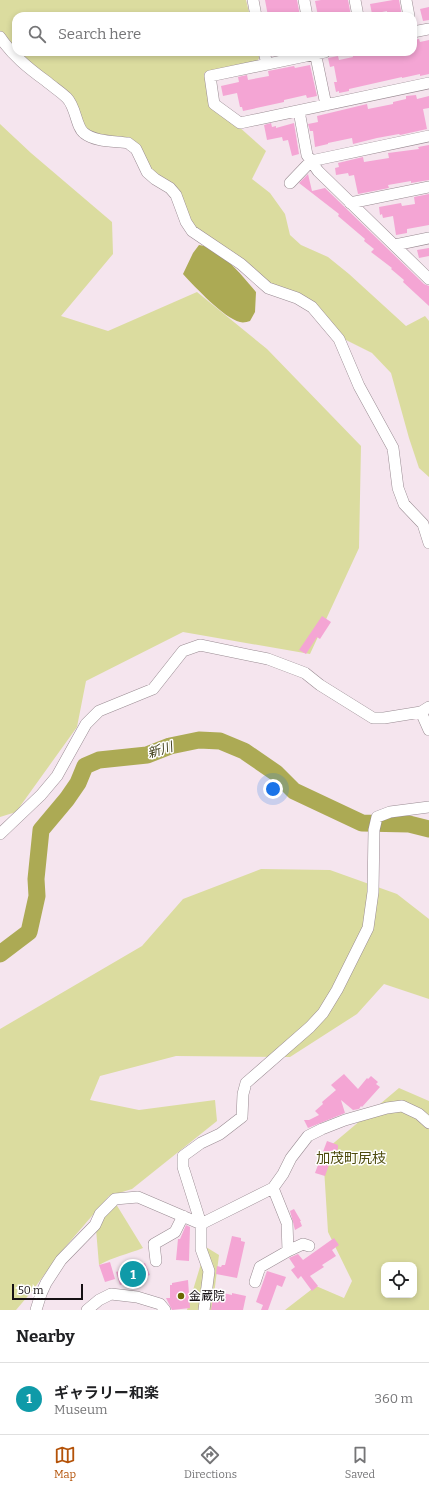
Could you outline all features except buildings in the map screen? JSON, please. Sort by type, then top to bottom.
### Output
[{"type":"street","points":[[253,0],[255,12]]},
{"type":"street","points":[[304,0],[306,12]]},
{"type":"street","points":[[355,0],[357,12]]},
{"type":"street","points":[[406,0],[408,12]]},
{"type":"street","points":[[417,31],[429,29]]},
{"type":"street","points":[[0,37],[12,52]]},
{"type":"street","points":[[15,56],[69,100],[83,133],[97,139],[128,143],[133,146],[147,172],[170,188],[176,195],[186,222],[192,231],[241,264],[268,288],[297,298],[312,307],[340,340],[358,386],[393,448],[398,488],[404,504],[423,524],[429,543]]},
{"type":"street","points":[[265,56],[267,64]]},
{"type":"street","points":[[304,56],[210,76],[214,104],[240,123],[429,83]]},
{"type":"street","points":[[318,56],[326,105]]},
{"type":"street","points":[[299,111],[307,155],[318,171],[429,279]]},
{"type":"street","points":[[290,183],[311,161],[429,136]]},
{"type":"street","points":[[350,203],[429,187]]},
{"type":"street","points":[[394,245],[429,238]]},
{"type":"street","points":[[0,834],[41,795],[57,776],[86,724],[99,711],[153,689],[182,651],[200,645],[268,659],[305,673],[332,693],[373,718],[384,718],[425,710],[429,730]]},
{"type":"street","points":[[204,1310],[209,1271],[201,1249],[201,1224],[183,1167],[183,1156],[201,1143],[220,1134],[242,1117],[246,1083],[310,1027],[323,1013],[337,990],[368,928],[373,892],[374,830],[377,818],[390,812],[429,807]]},
{"type":"street","points":[[201,1224],[273,1188],[283,1174],[291,1158],[308,1136],[322,1129],[345,1120],[387,1108],[402,1106],[419,1114],[429,1122]]},
{"type":"street","points":[[273,1188],[286,1223],[288,1251]]},
{"type":"street","points":[[36,1310],[46,1283],[61,1260],[94,1225],[100,1214],[114,1199],[138,1197],[201,1224]]},
{"type":"street","points":[[156,1261],[154,1244],[175,1232],[183,1216]]},
{"type":"street","points":[[255,1282],[260,1267],[303,1244],[309,1246]]},
{"type":"street","points":[[87,1310],[99,1300],[111,1294],[137,1297],[160,1304],[165,1310]]},
{"type":"green space","points":[[0,0],[246,0],[249,12],[12,12],[12,47],[0,36]]},
{"type":"green space","points":[[22,56],[260,56],[257,62],[204,73],[211,105],[238,126],[266,151],[252,179],[270,193],[285,214],[290,235],[301,245],[328,257],[406,326],[425,316],[429,321],[429,477],[419,468],[391,373],[372,353],[338,336],[323,317],[271,288],[192,228],[177,194],[155,178],[137,148],[83,131],[76,109]]},
{"type":"green space","points":[[0,124],[31,153],[112,222],[113,254],[61,316],[108,331],[197,292],[267,349],[361,446],[359,548],[310,654],[183,632],[86,681],[77,727],[16,812],[0,817]]},
{"type":"green space","points":[[261,869],[330,870],[397,894],[429,919],[429,999],[384,984],[357,1014],[290,1057],[176,1056],[100,1076],[90,1100],[139,1110],[215,1100],[217,1121],[132,1189],[109,1196],[61,1252],[16,1310],[0,1310],[0,1029],[142,946],[183,899]]},
{"type":"green space","points":[[399,1088],[429,1101],[429,1310],[285,1310],[316,1286],[344,1298],[352,1281],[328,1232],[323,1152]]},
{"type":"green space","points":[[116,1204],[143,1248],[99,1265],[96,1229],[106,1213]]},
{"type":"green space","points":[[206,1247],[219,1255],[212,1310],[187,1310]]},
{"type":"shaded area","points":[[199,245],[215,251],[223,257],[238,271],[256,292],[255,312],[250,321],[240,322],[226,315],[183,274],[193,253]]},
{"type":"waterway","name":"新川","points":[[0,954],[29,932],[37,896],[36,879],[41,830],[67,799],[78,783],[85,766],[99,760],[147,755],[170,746],[199,740],[220,741],[244,751],[276,773],[294,791],[362,823],[409,824],[429,829]]},
{"type":"place","name":"ギャラリー和楽","points":[[133,1274]]},
{"type":"place","name":"金蔵院","points":[[181,1296]]},
{"type":"district","name":"加茂町尻枝","points":[[351,1158]]}]
